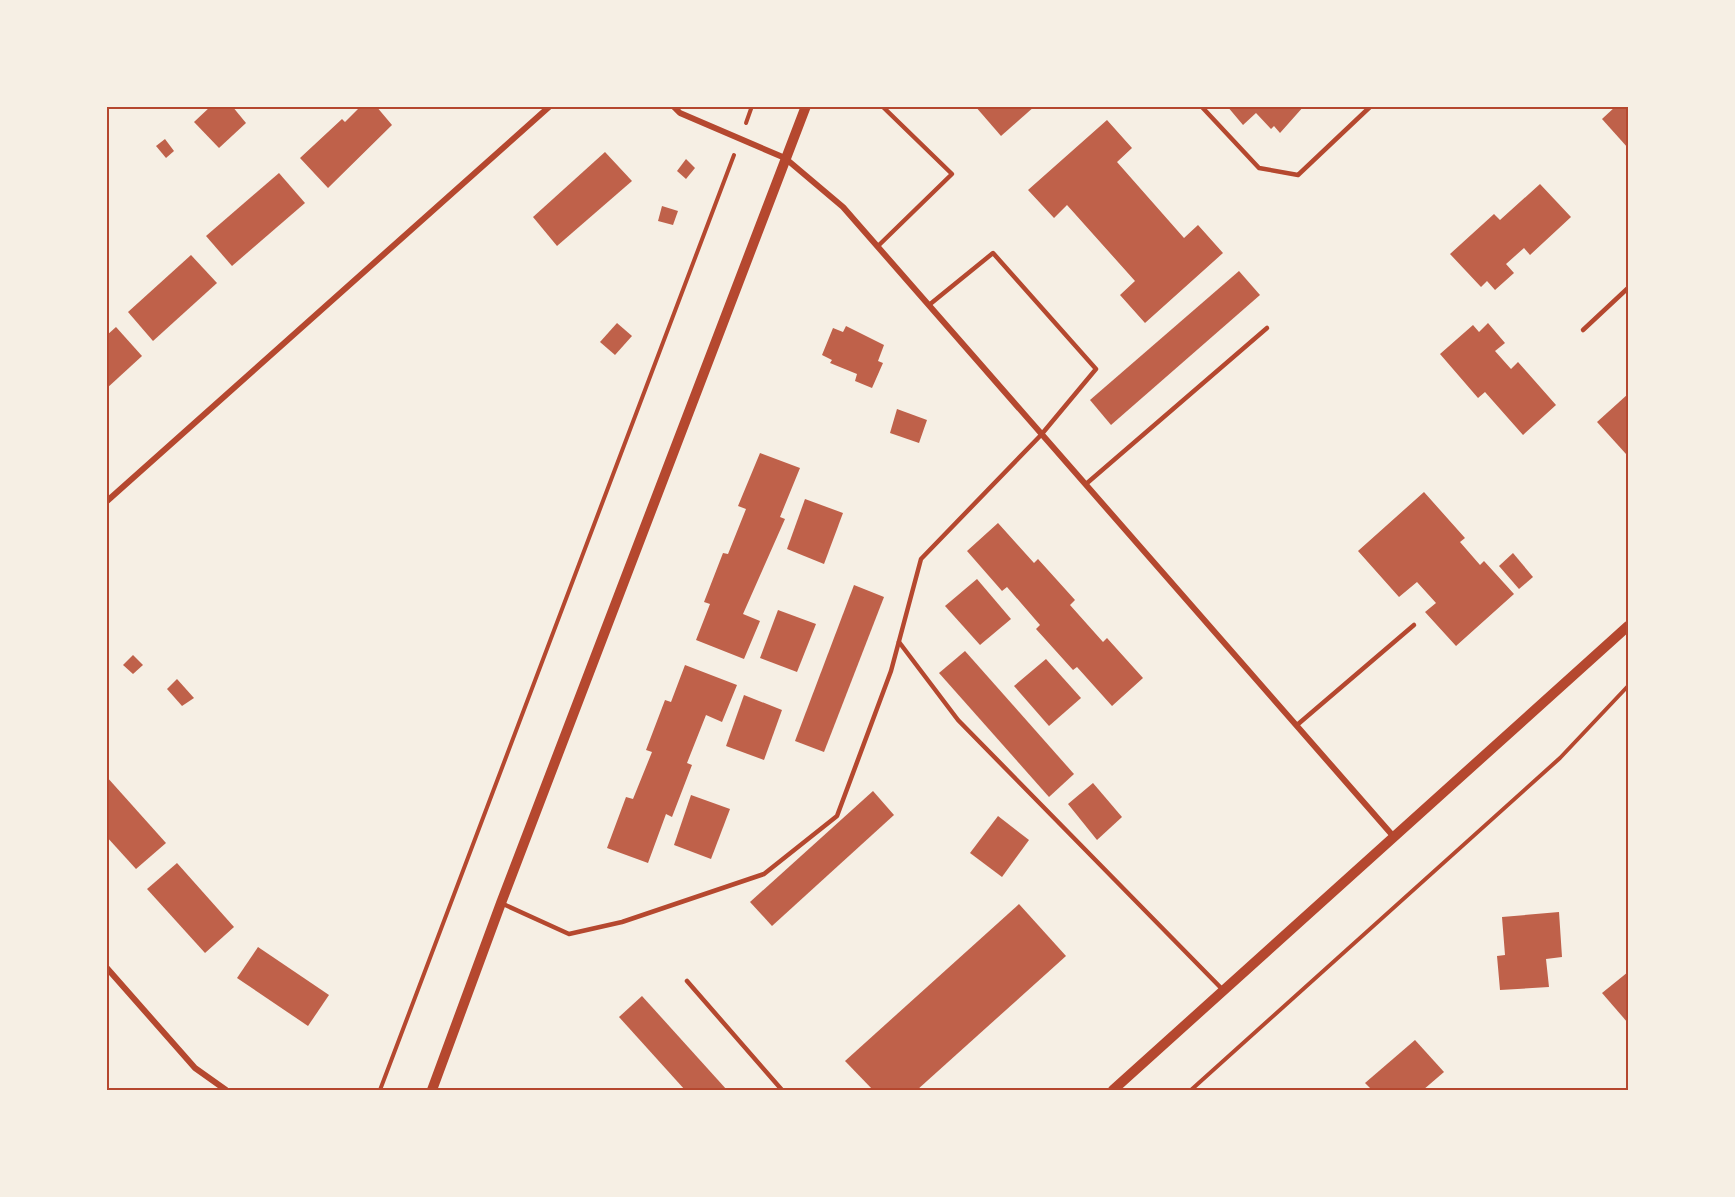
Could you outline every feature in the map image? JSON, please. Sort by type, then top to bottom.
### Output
[{"type":"street","points":[[106,502],[550,106]]},
{"type":"street","points":[[673,106],[680,113],[785,158],[843,207],[1394,837]]},
{"type":"street","points":[[432,1090],[501,903],[806,106]]},
{"type":"street","points":[[1113,1090],[1629,626]]},
{"type":"street","points":[[106,967],[195,1068],[226,1090]]},
{"type":"lane","points":[[878,246],[952,174],[882,106]]},
{"type":"lane","points":[[1201,106],[1259,168],[1298,175],[1371,106]]},
{"type":"lane","points":[[501,903],[569,934],[622,922],[765,874],[837,816],[891,671],[921,559],[1041,435],[1096,369],[993,253],[929,304]]},
{"type":"lane","points":[[1583,330],[1629,288]]},
{"type":"lane","points":[[1086,484],[1267,328]]},
{"type":"lane","points":[[1297,725],[1414,625]]},
{"type":"lane","points":[[899,642],[958,720],[1224,991]]},
{"type":"lane","points":[[687,981],[782,1090]]},
{"type":"path","points":[[380,1090],[752,106]]},
{"type":"path","points":[[1191,1090],[1560,758],[1629,686]]},
{"type":"building","points":[[211,106],[232,106],[246,123],[219,148],[194,122]]},
{"type":"building","points":[[361,106],[376,106],[392,125],[328,188],[300,158],[342,119],[345,122]]},
{"type":"building","points":[[975,106],[1035,106],[1001,136]]},
{"type":"building","points":[[1227,106],[1304,106],[1280,133],[1274,126],[1271,129],[1256,113],[1243,125]]},
{"type":"building","points":[[1616,106],[1628,106],[1628,148],[1602,119]]},
{"type":"building","points":[[1107,120],[1132,148],[1117,162],[1184,238],[1198,225],[1223,253],[1145,323],[1120,295],[1135,281],[1067,205],[1054,218],[1028,190]]},
{"type":"building","points":[[165,139],[174,151],[166,158],[156,146]]},
{"type":"building","points":[[605,152],[632,181],[557,246],[533,217]]},
{"type":"building","points":[[686,159],[695,168],[686,179],[677,171]]},
{"type":"building","points":[[279,173],[305,203],[232,266],[206,236]]},
{"type":"building","points":[[1540,184],[1571,217],[1530,255],[1524,248],[1506,264],[1514,273],[1495,290],[1487,281],[1481,287],[1450,254],[1494,214],[1500,220]]},
{"type":"building","points":[[662,206],[678,211],[673,225],[658,221]]},
{"type":"building","points":[[191,255],[217,283],[153,341],[128,312]]},
{"type":"building","points":[[1239,271],[1260,295],[1111,425],[1090,400]]},
{"type":"building","points":[[617,323],[632,336],[615,355],[600,342]]},
{"type":"building","points":[[1488,323],[1505,343],[1495,351],[1511,369],[1518,362],[1556,405],[1523,435],[1485,392],[1478,398],[1440,354],[1473,325],[1479,332]]},
{"type":"building","points":[[846,326],[884,345],[878,361],[883,363],[872,388],[855,381],[857,374],[830,363],[832,360],[822,355],[833,328],[843,332]]},
{"type":"building","points":[[116,327],[142,356],[106,389],[106,336]]},
{"type":"building","points":[[1628,394],[1628,452],[1626,454],[1597,422]]},
{"type":"building","points":[[897,409],[927,420],[919,443],[890,433]]},
{"type":"building","points":[[760,453],[800,468],[780,517],[785,519],[743,614],[760,621],[744,659],[696,640],[710,604],[704,602],[723,553],[728,554],[746,509],[738,506]]},
{"type":"building","points":[[1424,492],[1465,538],[1460,542],[1480,565],[1484,561],[1514,594],[1456,646],[1425,612],[1436,603],[1417,582],[1399,597],[1358,551]]},
{"type":"building","points":[[805,499],[843,513],[824,564],[787,549]]},
{"type":"building","points":[[998,523],[1034,563],[1038,559],[1075,600],[1070,605],[1103,642],[1107,638],[1143,678],[1112,706],[1077,667],[1073,670],[1036,629],[1040,625],[1007,587],[1002,591],[967,551]]},
{"type":"building","points":[[1513,553],[1533,577],[1519,589],[1499,566]]},
{"type":"building","points":[[977,579],[1011,619],[980,645],[945,606]]},
{"type":"building","points":[[854,585],[884,597],[824,752],[795,741]]},
{"type":"building","points":[[778,610],[816,624],[797,672],[760,658]]},
{"type":"building","points":[[965,651],[1074,774],[1049,797],[939,673]]},
{"type":"building","points":[[133,655],[143,665],[133,674],[123,665]]},
{"type":"building","points":[[1046,659],[1081,698],[1049,726],[1014,686]]},
{"type":"building","points":[[685,665],[737,685],[722,722],[706,715],[687,763],[692,765],[672,817],[666,814],[648,863],[607,848],[626,797],[633,799],[652,752],[646,750],[665,700],[671,702]]},
{"type":"building","points":[[177,679],[194,698],[182,706],[167,689]]},
{"type":"building","points":[[744,695],[782,710],[764,760],[726,746]]},
{"type":"building","points":[[106,776],[166,843],[136,869],[106,836]]},
{"type":"building","points":[[1093,783],[1122,817],[1097,840],[1068,804]]},
{"type":"building","points":[[873,791],[894,815],[772,926],[750,902]]},
{"type":"building","points":[[691,795],[730,809],[711,859],[674,845]]},
{"type":"building","points":[[998,816],[1029,840],[1002,877],[970,853]]},
{"type":"building","points":[[177,863],[234,927],[205,953],[147,889]]},
{"type":"building","points":[[1019,904],[1066,956],[917,1090],[873,1090],[845,1061]]},
{"type":"building","points":[[1559,912],[1562,957],[1546,959],[1549,987],[1500,990],[1497,956],[1505,955],[1502,917]]},
{"type":"building","points":[[258,947],[329,995],[308,1026],[237,978]]},
{"type":"building","points":[[1628,972],[1628,1023],[1602,993]]},
{"type":"building","points":[[642,996],[727,1090],[685,1090],[619,1017]]},
{"type":"building","points":[[1415,1040],[1444,1072],[1423,1090],[1372,1090],[1365,1083]]}]
